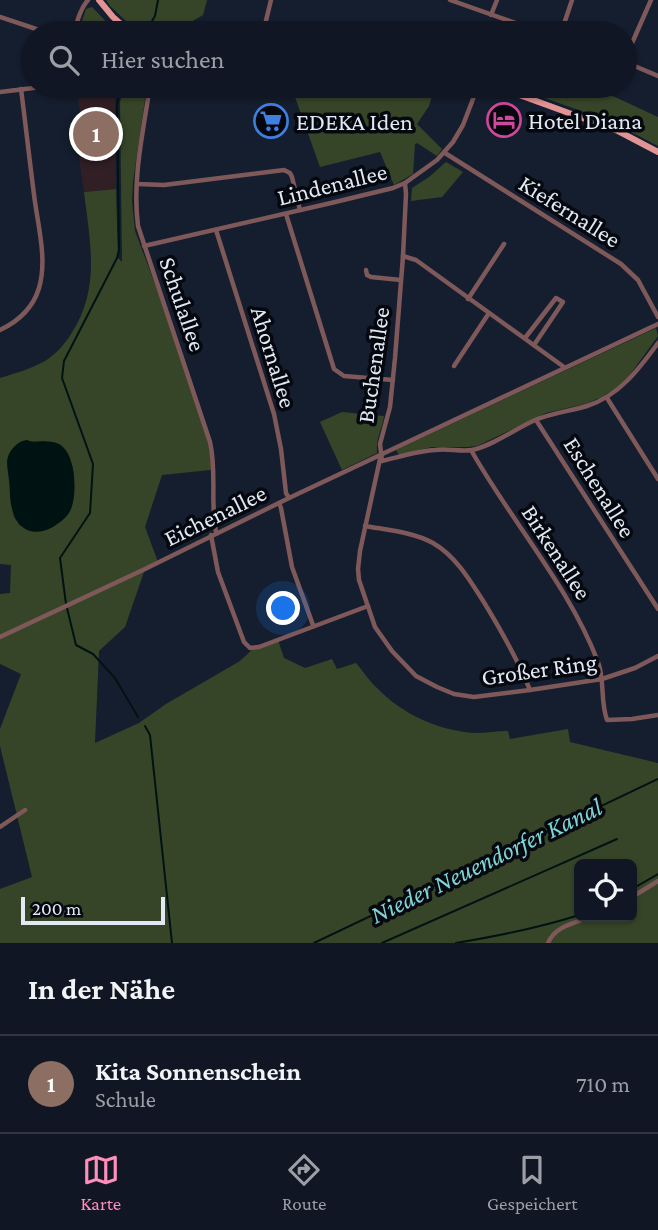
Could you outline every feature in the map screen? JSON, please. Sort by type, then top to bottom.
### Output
[{"type":"main road","points":[[99,0],[118,21]]},
{"type":"main road","points":[[528,98],[618,131],[658,152]]},
{"type":"street","points":[[78,21],[88,0]]},
{"type":"street","points":[[266,21],[271,0]]},
{"type":"street","points":[[450,0],[509,21]]},
{"type":"street","points":[[491,15],[497,0]]},
{"type":"street","points":[[565,21],[572,0]]},
{"type":"street","points":[[637,32],[651,0]]},
{"type":"street","points":[[0,17],[21,24]]},
{"type":"street","points":[[637,66],[658,76]]},
{"type":"street","points":[[0,92],[21,89]]},
{"type":"street","points":[[0,330],[15,322],[29,309],[38,291],[43,268],[22,98]]},
{"type":"street","name":"Schulallee","points":[[148,98],[137,184],[137,218],[210,442],[214,468],[216,565],[247,646],[253,649],[313,625]]},
{"type":"street","name":"Lindenallee","points":[[145,246],[286,214],[405,183],[445,153],[463,125],[473,98]]},
{"type":"street","name":"Kiefernallee","points":[[445,153],[621,264],[638,280],[658,317]]},
{"type":"street","points":[[137,184],[164,185],[284,170],[292,177],[300,210]]},
{"type":"street","name":"Buchenallee","points":[[382,454],[380,444],[388,417],[393,380],[403,256],[405,183]]},
{"type":"street","points":[[286,214],[334,369],[344,376],[393,380]]},
{"type":"street","name":"Ahornallee","points":[[216,230],[274,414],[289,498]]},
{"type":"street","points":[[468,299],[504,244]]},
{"type":"street","points":[[403,256],[416,260],[564,367]]},
{"type":"street","name":"Buchenallee","points":[[366,270],[371,277],[401,280]]},
{"type":"street","points":[[525,338],[556,298],[562,302],[534,345]]},
{"type":"street","points":[[454,366],[489,313]]},
{"type":"street","name":"Eichenallee","points":[[0,637],[658,324]]},
{"type":"street","name":"Eichenallee","points":[[382,454],[382,461],[431,450],[471,450],[536,420],[590,405],[607,398],[631,379],[658,343]]},
{"type":"street","points":[[607,398],[658,479]]},
{"type":"street","name":"Eschenallee","points":[[536,420],[658,609]]},
{"type":"street","name":"Birkenallee","points":[[471,450],[578,618],[598,662],[605,717],[623,720],[658,715]]},
{"type":"street","name":"Großer Ring","points":[[382,454],[365,526],[358,569],[359,580],[375,627],[392,651],[416,676],[454,694],[474,697],[602,679],[635,668],[658,656]]},
{"type":"street","points":[[279,503],[292,567],[313,625],[368,606]]},
{"type":"street","points":[[365,526],[430,542],[457,564],[506,638],[530,690]]},
{"type":"street","points":[[0,827],[25,810]]},
{"type":"street","points":[[637,894],[658,881]]},
{"type":"street","points":[[548,943],[558,930],[578,922]]},
{"type":"shaded area","points":[[78,98],[116,98],[116,189],[84,192],[74,123],[81,122]]},
{"type":"shaded area","points":[[27,440],[59,444],[67,452],[73,469],[74,498],[69,513],[53,527],[42,531],[33,532],[20,524],[15,517],[10,498],[8,457],[16,445]]},
{"type":"green space","points":[[106,0],[207,0],[203,15],[193,21],[126,21]]},
{"type":"green space","points":[[92,7],[105,21],[82,21],[86,9]]},
{"type":"green space","points":[[121,98],[145,98],[133,182],[135,231],[180,350],[202,417],[214,468],[162,475],[145,527],[158,562],[145,569],[125,627],[99,651],[95,743],[139,723],[240,661],[253,649],[278,640],[284,658],[305,668],[332,659],[337,669],[356,663],[371,682],[398,706],[422,720],[448,729],[475,733],[508,731],[510,739],[568,729],[570,742],[658,763],[658,943],[0,943],[0,889],[32,877],[0,746],[0,729],[21,674],[0,664],[0,594],[10,593],[11,565],[0,564],[0,378],[29,369],[49,358],[66,341],[80,317],[87,300],[91,265],[84,192],[116,189],[118,258],[122,262],[120,102]],"holes":[[[43,441],[55,445],[65,453],[72,464],[74,477],[20,526],[14,517],[11,504],[7,460],[31,442]]]},
{"type":"green space","points":[[295,98],[431,98],[417,124],[442,149],[437,156],[415,144],[413,174],[394,185],[380,152],[320,167]]},
{"type":"green space","points":[[545,98],[617,98],[658,117],[658,146],[612,122]]},
{"type":"green space","points":[[446,162],[463,172],[442,197],[411,201],[412,188]]},
{"type":"green space","points":[[656,328],[658,336],[629,376],[602,397],[546,413],[477,446],[432,447],[399,455],[396,450]]},
{"type":"green space","points":[[342,412],[384,416],[377,453],[342,470],[320,422]]},
{"type":"waterway","points":[[152,21],[158,0]]},
{"type":"waterway","points":[[118,98],[119,250],[64,361],[62,378],[93,464],[90,513],[60,558],[66,604],[76,645],[93,654],[115,678],[138,717]]},
{"type":"waterway","points":[[145,726],[150,735],[172,943]]},
{"type":"waterway","name":"Nieder Neuendorfer Kanal","points":[[314,943],[658,779]]},
{"type":"waterway","points":[[382,943],[617,839]]},
{"type":"waterway","points":[[637,886],[658,874]]},
{"type":"waterway","points":[[456,943],[574,916]]},
{"type":"place","name":"Hotel Diana","points":[[504,120]]},
{"type":"place","name":"EDEKA Iden","points":[[271,121]]},
{"type":"place","name":"Kita Sonnenschein","points":[[96,134]]}]
